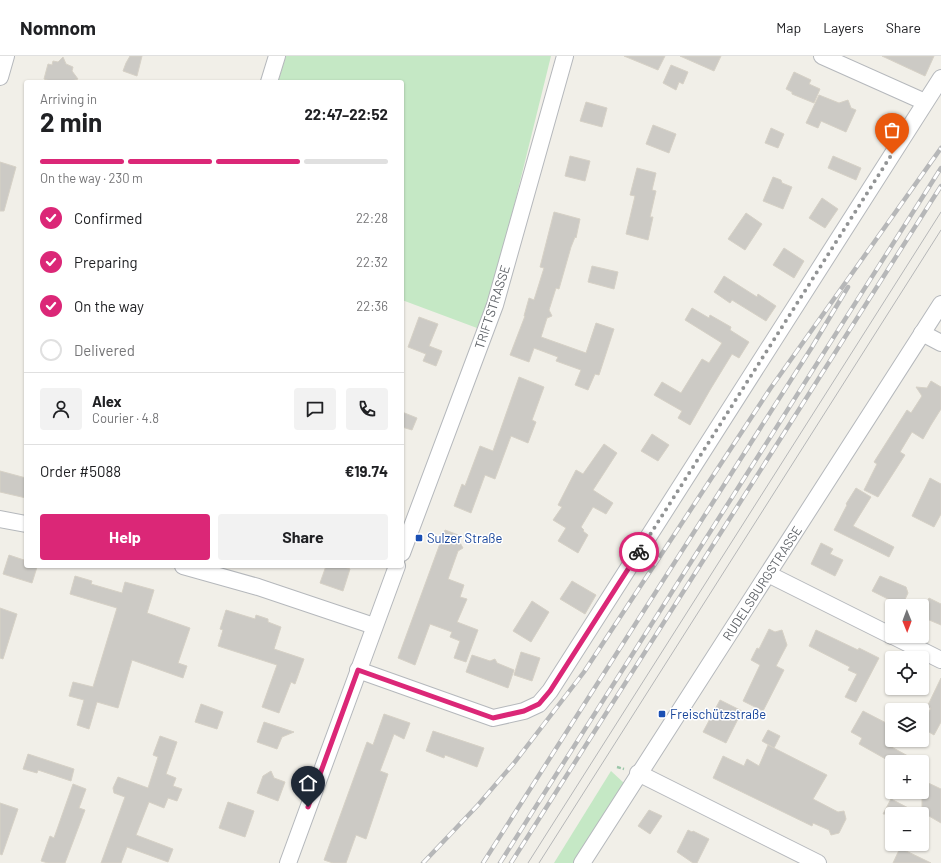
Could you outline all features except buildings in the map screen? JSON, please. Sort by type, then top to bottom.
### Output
[{"type":"street","points":[[0,77],[6,56]]},
{"type":"street","points":[[270,80],[277,56]]},
{"type":"street","name":"TRIFTSTRASSE","points":[[404,548],[496,305],[565,56]]},
{"type":"street","points":[[822,56],[925,102]]},
{"type":"street","points":[[358,670],[493,718],[524,711],[539,704],[555,685],[941,78]]},
{"type":"street","name":"RUDELSBURGSTRASSE","points":[[582,863],[638,773],[768,574],[941,304]]},
{"type":"street","points":[[922,334],[941,343]]},
{"type":"street","points":[[0,518],[24,524]]},
{"type":"street","points":[[190,568],[258,587],[374,626]]},
{"type":"street","points":[[288,863],[396,568]]},
{"type":"street","points":[[768,574],[885,632]]},
{"type":"street","points":[[906,643],[941,660]]},
{"type":"street","points":[[638,773],[818,863]]},
{"type":"green space","points":[[286,56],[551,56],[495,283],[477,328],[404,301],[404,80],[279,80]]},
{"type":"green space","points":[[611,771],[625,784],[575,863],[554,863]]},
{"type":"tram line","points":[[528,863],[941,212]]},
{"type":"tram line","points":[[539,863],[941,230]]},
{"type":"railway","points":[[423,863],[478,805],[514,763],[584,672],[770,389],[941,148]]},
{"type":"railway","points":[[500,863],[941,168]]},
{"type":"railway","points":[[511,863],[941,186]]},
{"type":"railway","points":[[483,863],[812,347],[848,287]]},
{"type":"way so far","points":[[639,552],[892,154]]},
{"type":"place","name":"Sulzer Straße","points":[[419,538]]},
{"type":"place","name":"Freischützstraße","points":[[662,714]]},
{"type":"route","points":[[308,807],[358,670],[493,718],[524,711],[539,704],[550,691],[639,552]]}]
